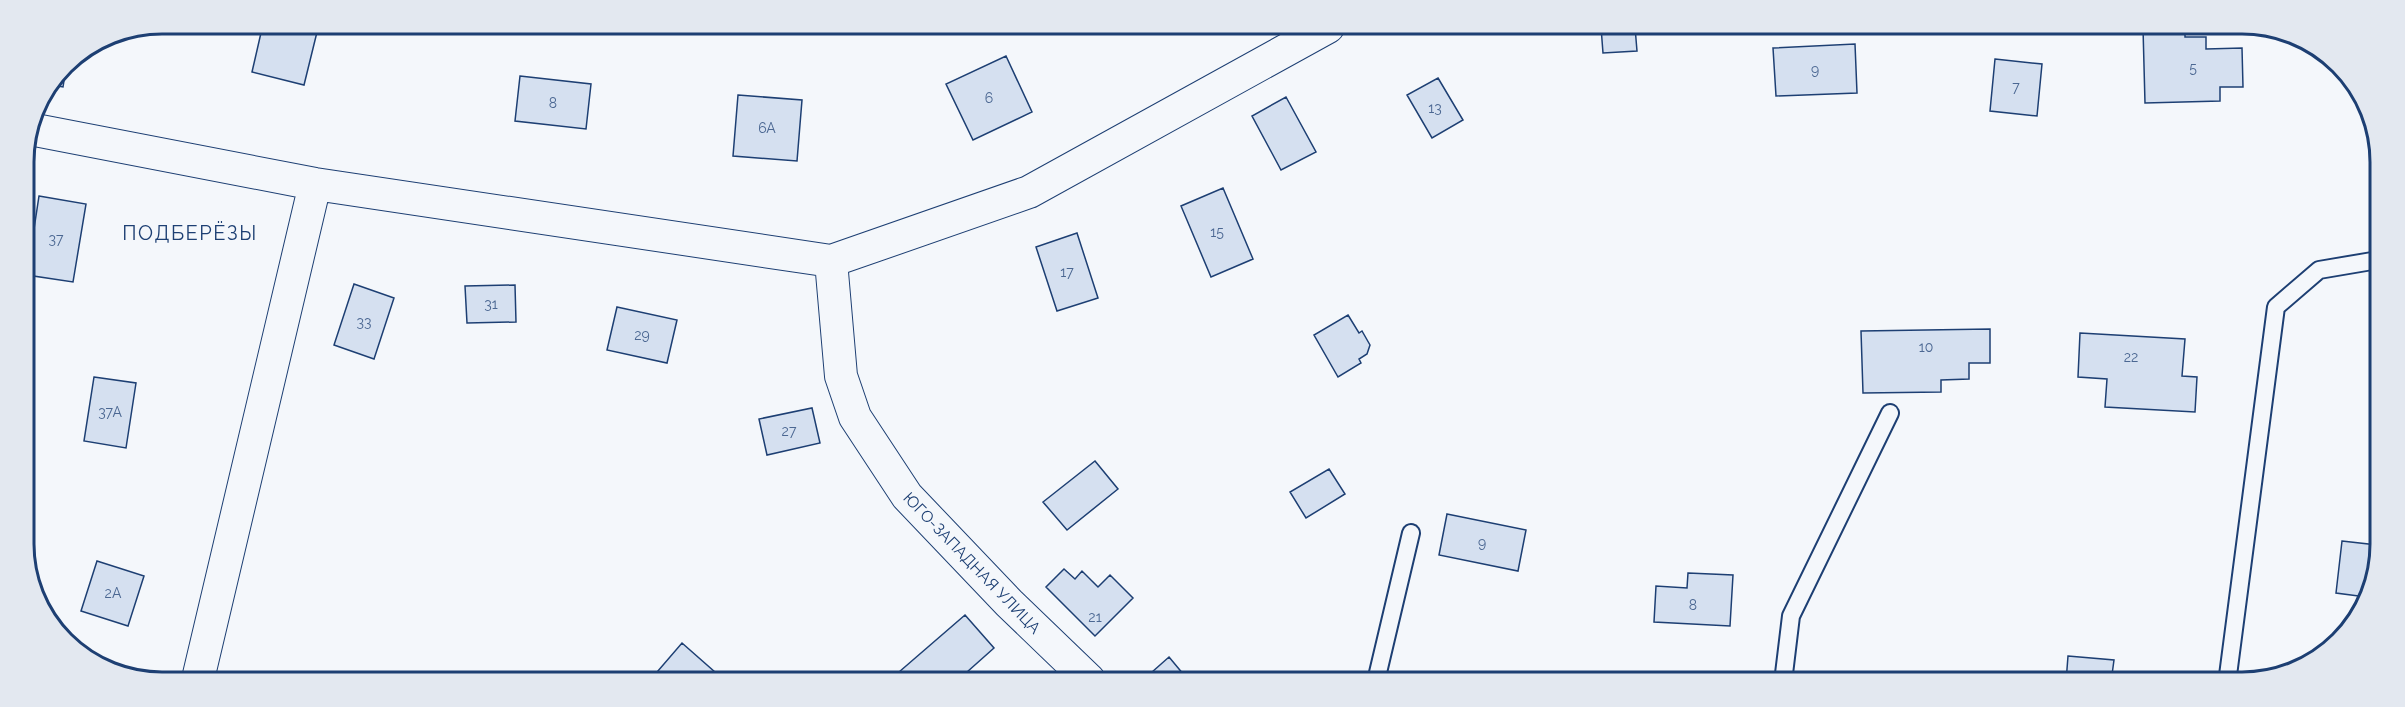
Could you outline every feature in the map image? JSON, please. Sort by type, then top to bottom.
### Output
[{"type":"street","points":[[39,131],[315,184],[831,261],[1029,192],[1315,34]]},
{"type":"street","points":[[199,672],[315,184]]},
{"type":"street","name":"ЮГО-ЗАПАДНАЯ УЛИЦА","points":[[831,261],[841,376],[855,417],[907,496],[1009,603],[1081,672]]},
{"type":"lane","points":[[2228,672],[2276,307],[2319,270],[2370,261]]},
{"type":"lane","points":[[1784,672],[1791,616],[1890,413]]},
{"type":"lane","points":[[1378,672],[1411,533]]},
{"type":"building","points":[[261,34],[317,34],[304,85],[252,72]]},
{"type":"building","points":[[1602,34],[1636,34],[1637,51],[1603,53]]},
{"type":"building","points":[[2143,34],[2185,34],[2185,37],[2206,37],[2206,49],[2242,48],[2243,87],[2220,87],[2220,101],[2145,103]]},
{"type":"building","points":[[1855,44],[1857,93],[1776,96],[1773,48]]},
{"type":"building","points":[[1006,56],[1032,112],[973,140],[946,84]]},
{"type":"building","points":[[1995,59],[2042,64],[2037,116],[1990,111]]},
{"type":"building","points":[[520,76],[591,84],[586,129],[515,121]]},
{"type":"building","points":[[1438,78],[1463,120],[1432,138],[1407,95]]},
{"type":"building","points":[[738,95],[802,100],[797,161],[733,156]]},
{"type":"building","points":[[1286,97],[1316,152],[1281,170],[1252,116]]},
{"type":"building","points":[[1223,188],[1253,259],[1211,277],[1181,206]]},
{"type":"building","points":[[39,196],[86,204],[73,282],[35,276],[35,224]]},
{"type":"building","points":[[1077,233],[1098,298],[1057,311],[1036,247]]},
{"type":"building","points":[[354,284],[394,298],[374,359],[334,345]]},
{"type":"building","points":[[515,285],[516,322],[467,323],[465,286]]},
{"type":"building","points":[[617,307],[677,320],[667,363],[607,350]]},
{"type":"building","points":[[1348,315],[1359,333],[1362,331],[1370,345],[1367,354],[1359,359],[1361,363],[1338,377],[1314,335]]},
{"type":"building","points":[[1990,329],[1990,363],[1969,363],[1969,379],[1941,380],[1941,392],[1863,393],[1861,331]]},
{"type":"building","points":[[2080,333],[2185,339],[2182,376],[2197,377],[2195,412],[2105,407],[2107,379],[2078,377]]},
{"type":"building","points":[[94,377],[136,383],[126,448],[84,441]]},
{"type":"building","points":[[812,408],[820,443],[767,455],[759,419]]},
{"type":"building","points":[[1095,461],[1118,489],[1067,530],[1043,502]]},
{"type":"building","points":[[1329,469],[1345,494],[1306,518],[1290,492]]},
{"type":"building","points":[[1447,514],[1526,530],[1518,571],[1439,555]]},
{"type":"building","points":[[2342,541],[2370,544],[2366,578],[2360,596],[2336,593]]},
{"type":"building","points":[[97,561],[144,576],[128,626],[81,611]]},
{"type":"building","points":[[1064,569],[1075,579],[1082,571],[1098,587],[1110,575],[1133,598],[1095,636],[1046,587]]},
{"type":"building","points":[[1688,573],[1733,575],[1730,626],[1654,622],[1656,586],[1687,588]]},
{"type":"building","points":[[965,615],[994,648],[967,672],[899,672]]},
{"type":"building","points":[[682,643],[715,672],[657,672]]},
{"type":"building","points":[[2068,656],[2114,660],[2112,672],[2067,672]]},
{"type":"building","points":[[1169,657],[1182,672],[1152,672]]},
{"type":"district","name":"ПОДБЕРЁЗЫ","points":[[190,233]]}]
